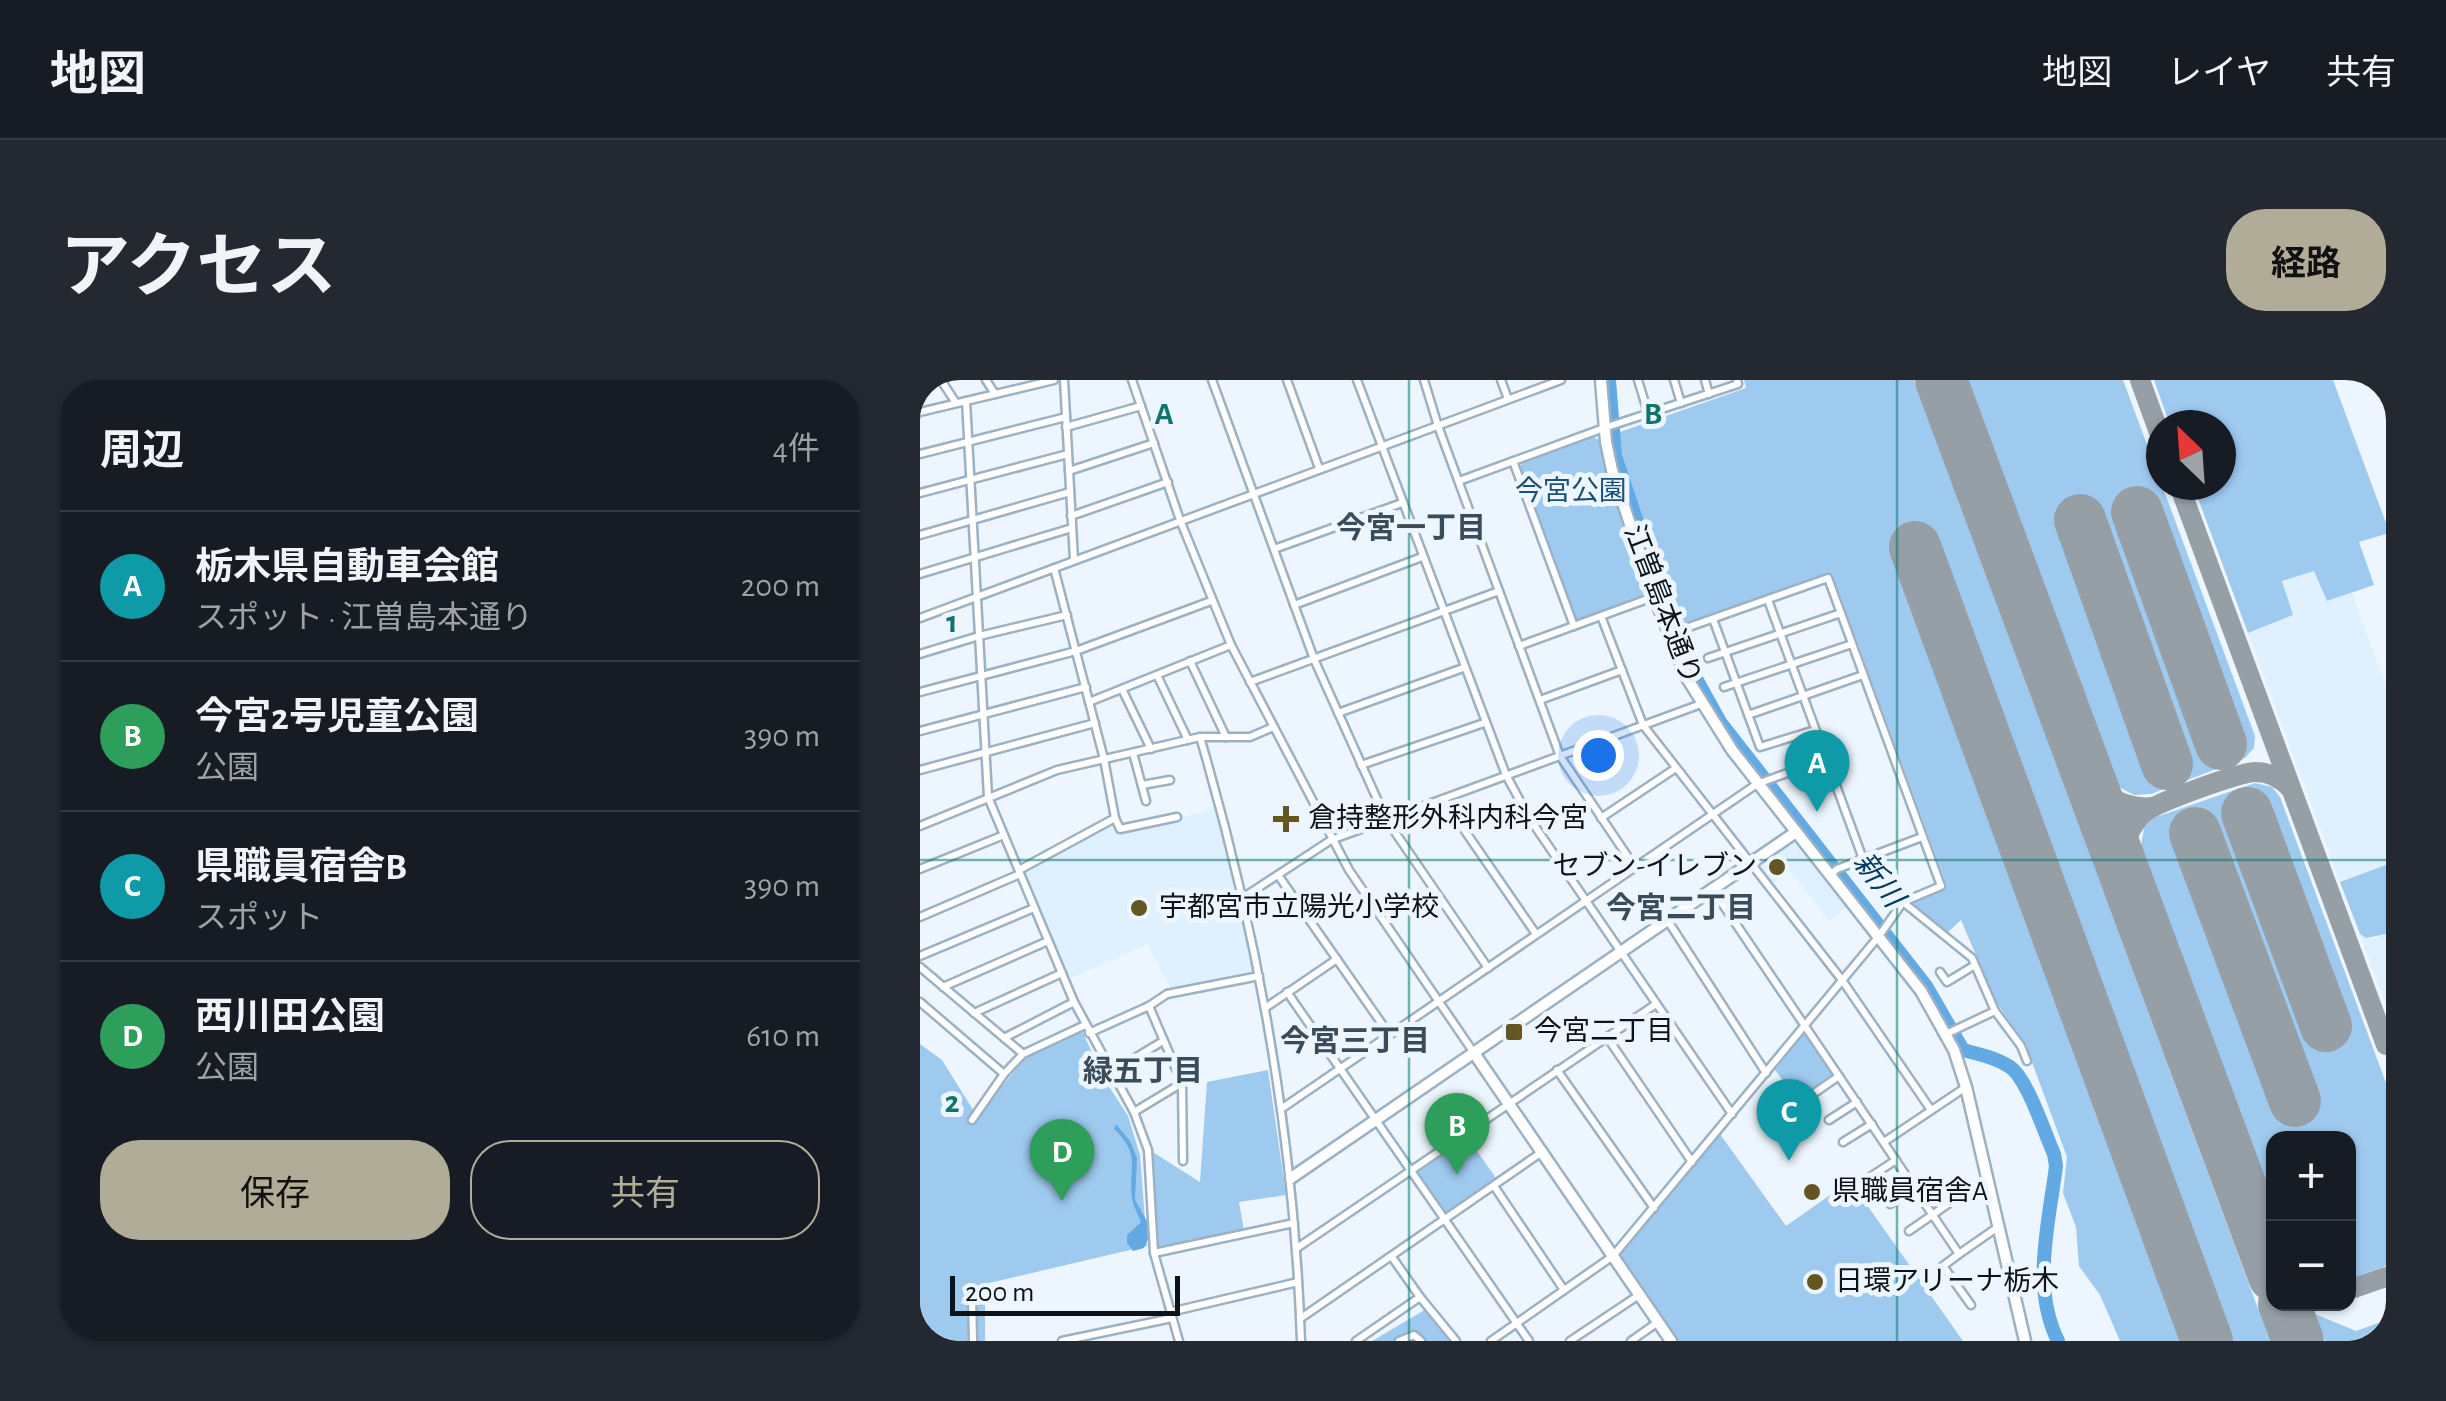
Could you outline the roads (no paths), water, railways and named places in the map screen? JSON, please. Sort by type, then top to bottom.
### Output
[{"type":"street","points":[[942,380],[956,404]]},
{"type":"street","points":[[986,380],[994,394]]},
{"type":"street","points":[[920,412],[1054,380]]},
{"type":"street","points":[[1064,380],[1074,560]]},
{"type":"street","points":[[1132,380],[1211,601],[1332,840],[1671,1341]]},
{"type":"street","points":[[1212,380],[1314,659],[1386,819],[1488,968]]},
{"type":"street","points":[[1287,380],[1319,468]]},
{"type":"street","points":[[1357,380],[1506,775],[1530,818],[1732,1114]]},
{"type":"street","points":[[1424,380],[1560,756],[1634,866]]},
{"type":"street","points":[[1501,380],[1508,399]]},
{"type":"street","points":[[920,618],[1561,380]]},
{"type":"street","name":"江曽島本通り","points":[[1601,380],[1612,470],[1668,634],[1701,704],[1757,784],[1921,991],[1946,1034],[1966,1087],[2025,1341]]},
{"type":"street","points":[[1638,380],[1648,414]]},
{"type":"street","points":[[1674,380],[1682,402]]},
{"type":"street","points":[[1704,380],[1709,394]]},
{"type":"street","points":[[1459,482],[1738,384],[1737,380]]},
{"type":"street","points":[[966,401],[988,797],[1074,1002],[1134,1112],[1148,1150],[1154,1253],[1179,1341]]},
{"type":"street","points":[[1066,427],[1141,406]]},
{"type":"street","points":[[920,454],[1066,417]]},
{"type":"street","points":[[1069,471],[1154,444]]},
{"type":"street","points":[[920,493],[1068,454]]},
{"type":"street","points":[[1512,461],[1574,626]]},
{"type":"street","points":[[1072,516],[1168,482]]},
{"type":"street","points":[[920,535],[1070,492]]},
{"type":"street","points":[[1274,549],[1402,503]]},
{"type":"street","points":[[920,574],[1072,528]]},
{"type":"street","points":[[1294,604],[1422,558]]},
{"type":"street","points":[[1054,568],[1104,759],[1115,818],[1120,828],[1177,817]]},
{"type":"street","points":[[1490,1341],[1612,1256],[1879,936],[1903,902],[1941,886],[1828,578],[1668,634]]},
{"type":"street","points":[[1250,682],[1499,591]]},
{"type":"street","points":[[1519,646],[1654,596]]},
{"type":"street","points":[[1768,600],[1863,859]]},
{"type":"street","points":[[920,692],[1076,651],[1211,601]]},
{"type":"street","points":[[1708,658],[1841,612]]},
{"type":"street","points":[[920,654],[1067,615]]},
{"type":"street","points":[[1601,616],[1643,724],[1842,980],[1930,1110]]},
{"type":"street","points":[[1713,619],[1760,747],[1816,730]]},
{"type":"street","points":[[1724,687],[1852,644]]},
{"type":"street","points":[[1089,702],[1231,645]]},
{"type":"street","points":[[1190,661],[1226,737]]},
{"type":"street","points":[[1338,713],[1464,668]]},
{"type":"street","points":[[1540,700],[1622,670]]},
{"type":"street","points":[[1157,674],[1188,740]]},
{"type":"street","points":[[1748,715],[1864,675]]},
{"type":"street","points":[[920,731],[1086,687]]},
{"type":"street","points":[[1122,688],[1150,749]]},
{"type":"street","points":[[1244,897],[1332,840],[1701,704]]},
{"type":"street","points":[[920,770],[1095,723]]},
{"type":"street","points":[[1362,765],[1484,723]]},
{"type":"street","points":[[920,826],[1026,780],[1200,737],[1250,736],[1273,727]]},
{"type":"street","points":[[1200,737],[1233,849],[1265,1008],[1291,1178],[1301,1341]]},
{"type":"street","points":[[1133,753],[1146,802]]},
{"type":"street","points":[[1281,1108],[1757,784],[1826,759]]},
{"type":"street","points":[[1601,818],[1676,768]]},
{"type":"street","points":[[1142,786],[1170,780]]},
{"type":"street","points":[[1443,799],[1536,934]]},
{"type":"street","points":[[920,917],[1019,872],[1115,818]]},
{"type":"street","points":[[1291,1178],[1796,832]]},
{"type":"street","points":[[920,869],[1004,835]]},
{"type":"street","points":[[1830,875],[1837,868],[1922,836]]},
{"type":"street","points":[[1278,875],[1390,1034]]},
{"type":"street","points":[[1712,889],[1959,1254]]},
{"type":"street","points":[[1903,902],[1972,958],[1995,1011],[2027,1060]]},
{"type":"street","points":[[920,956],[1034,908]]},
{"type":"street","points":[[1667,920],[1766,1073]]},
{"type":"street","points":[[943,987],[1048,941]]},
{"type":"street","points":[[1265,1008],[1337,959]]},
{"type":"street","points":[[1940,972],[1947,982],[1975,965]]},
{"type":"street","points":[[920,967],[1022,1054]]},
{"type":"street","points":[[974,1013],[1062,973]]},
{"type":"street","points":[[972,1120],[1022,1054],[1149,1006],[1167,994],[1259,976]]},
{"type":"street","points":[[1287,992],[1529,1341]]},
{"type":"street","points":[[920,1002],[1004,1074]]},
{"type":"street","points":[[1004,1038],[1074,1002]]},
{"type":"street","points":[[1296,1248],[1656,1004]]},
{"type":"street","points":[[1149,1006],[1182,1084],[1183,1161]]},
{"type":"street","points":[[1946,1034],[1995,1011]]},
{"type":"street","points":[[1607,1036],[1692,1162]]},
{"type":"street","points":[[1110,1073],[1164,1041]]},
{"type":"street","points":[[1558,1070],[1654,1208]]},
{"type":"street","points":[[1800,1103],[1839,1076]]},
{"type":"street","points":[[1134,1112],[1182,1084]]},
{"type":"street","points":[[1884,1142],[1966,1087]]},
{"type":"street","points":[[1829,1120],[1857,1102]]},
{"type":"street","points":[[1844,1142],[1872,1124]]},
{"type":"street","points":[[1300,1319],[1542,1152]]},
{"type":"street","points":[[1867,1179],[1896,1160]]},
{"type":"street","points":[[1890,1204],[1923,1182]]},
{"type":"street","points":[[1494,1186],[1564,1290]]},
{"type":"street","points":[[1910,1230],[1948,1204]]},
{"type":"street","points":[[1154,1253],[1294,1222]]},
{"type":"street","points":[[1971,1305],[1943,1266],[1998,1226]]},
{"type":"street","points":[[1392,1257],[1456,1341]]},
{"type":"street","points":[[1062,1341],[1298,1282]]},
{"type":"street","points":[[972,1295],[973,1341]]},
{"type":"street","points":[[1570,1341],[1639,1295]]},
{"type":"street","points":[[1356,1341],[1420,1298]]},
{"type":"street","points":[[1631,1341],[1658,1322]]},
{"type":"street","points":[[1399,1341],[1414,1335],[1422,1341]]},
{"type":"waterway","name":"新川","points":[[1609,380],[1615,456],[1671,624],[1720,722],[1926,986],[1963,1050],[2010,1067],[2029,1094],[2056,1166],[2044,1277],[2045,1299],[2058,1341]]},
{"type":"place","name":"栃木県自動車会館","points":[[1817,812]]},
{"type":"place","name":"倉持整形外科内科今宮","points":[[1286,819]]},
{"type":"place","name":"セブン-イレブン","points":[[1777,867]]},
{"type":"place","name":"宇都宮市立陽光小学校","points":[[1139,908]]},
{"type":"place","name":"今宮二丁目","points":[[1514,1032]]},
{"type":"place","name":"県職員宿舎B","points":[[1789,1161]]},
{"type":"place","name":"今宮2号児童公園","points":[[1457,1175]]},
{"type":"place","name":"県職員宿舎A","points":[[1812,1192]]},
{"type":"place","name":"西川田公園","points":[[1062,1201]]},
{"type":"place","name":"日環アリーナ栃木","points":[[1815,1282]]},
{"type":"district","name":"今宮一丁目","points":[[1411,529]]},
{"type":"district","name":"今宮二丁目","points":[[1681,909]]},
{"type":"district","name":"今宮三丁目","points":[[1355,1042]]},
{"type":"district","name":"緑五丁目","points":[[1143,1072]]},
{"type":"park label","name":"今宮公園","points":[[1571,492]]}]
